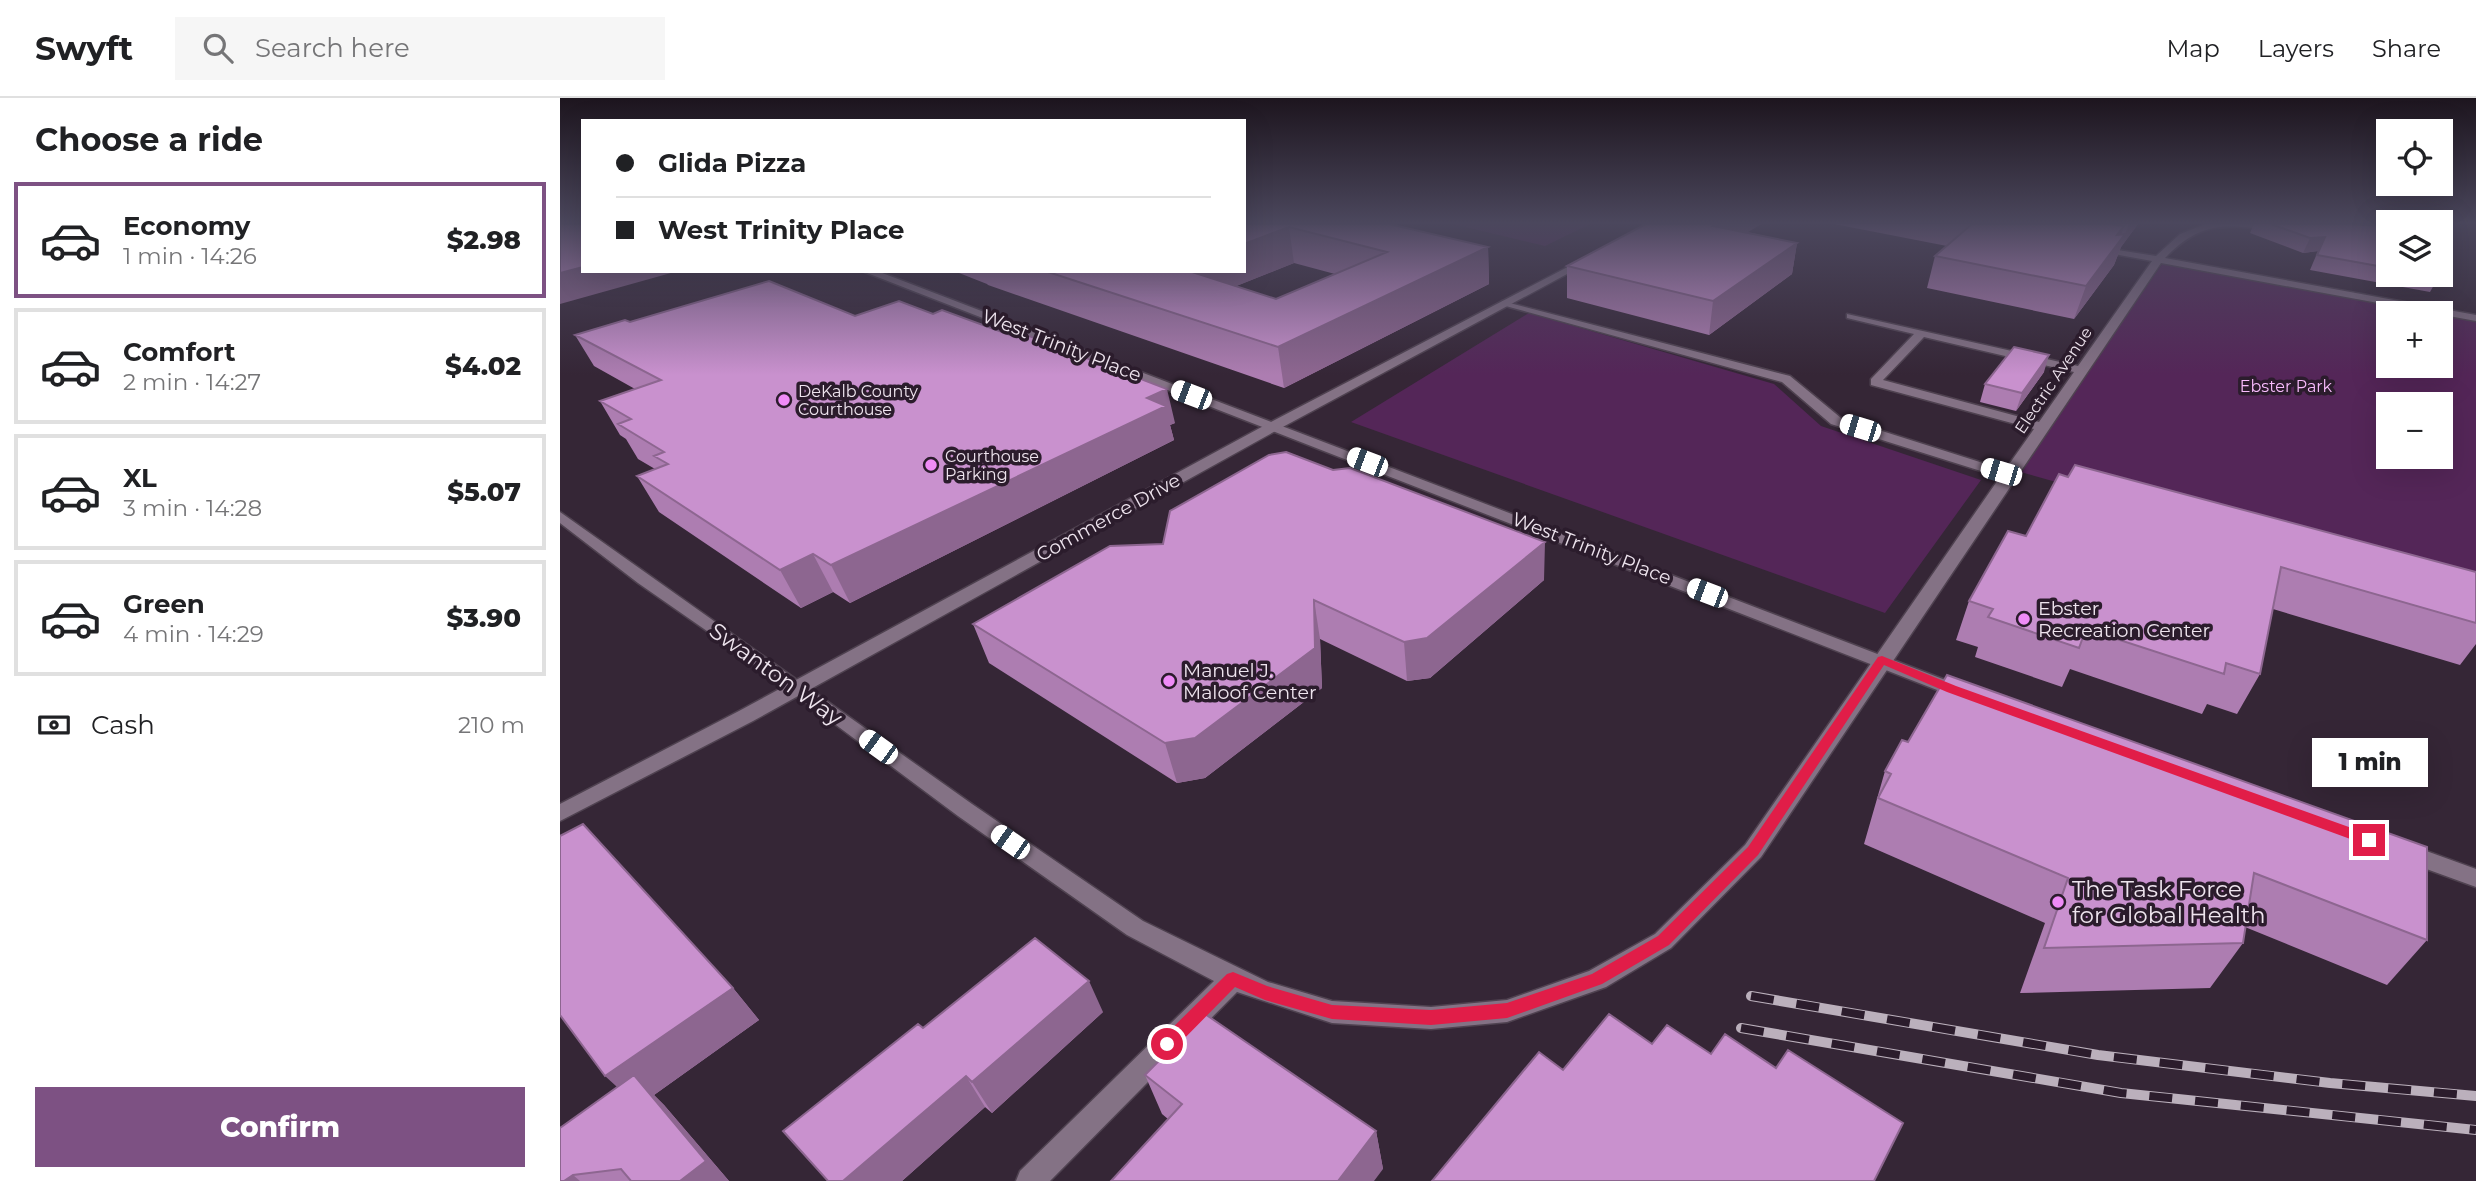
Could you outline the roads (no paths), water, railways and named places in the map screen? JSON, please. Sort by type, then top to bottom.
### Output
[{"type":"street","name":"West Trinity Place","points":[[876,275],[1978,698]]},
{"type":"street","name":"Commerce Drive","points":[[560,813],[797,688],[1274,426],[1561,275]]},
{"type":"street","name":"Electric Avenue","points":[[1882,660],[2148,275]]},
{"type":"street","points":[[2238,275],[2476,318]]},
{"type":"street","points":[[1506,303],[1786,379],[1836,421],[2008,475]]},
{"type":"street","points":[[1851,316],[2082,371]]},
{"type":"street","points":[[1922,332],[1875,382],[2043,427]]},
{"type":"street","name":"Swanton Way","points":[[560,516],[662,593],[1135,928],[1233,979],[1265,992],[1332,1012],[1431,1018],[1507,1011],[1597,979],[1663,941],[1753,851],[1882,660]]},
{"type":"street","points":[[2382,844],[2476,878]]},
{"type":"street","points":[[1030,1181],[1233,979]]},
{"type":"railway","points":[[1751,996],[2098,1055],[2330,1083],[2476,1096]]},
{"type":"railway","points":[[1741,1028],[2121,1093],[2476,1130]]},
{"type":"place","name":"DeKalb County Courthouse","points":[[784,400]]},
{"type":"place","name":"Courthouse Parking","points":[[931,465]]},
{"type":"place","name":"Ebster Recreation Center","points":[[2024,619]]},
{"type":"place","name":"Manuel J. Maloof Center","points":[[1169,681]]},
{"type":"place","name":"The Task Force for Global Health","points":[[2058,902]]},
{"type":"park label","name":"Ebster Park","points":[[2286,386]]}]
